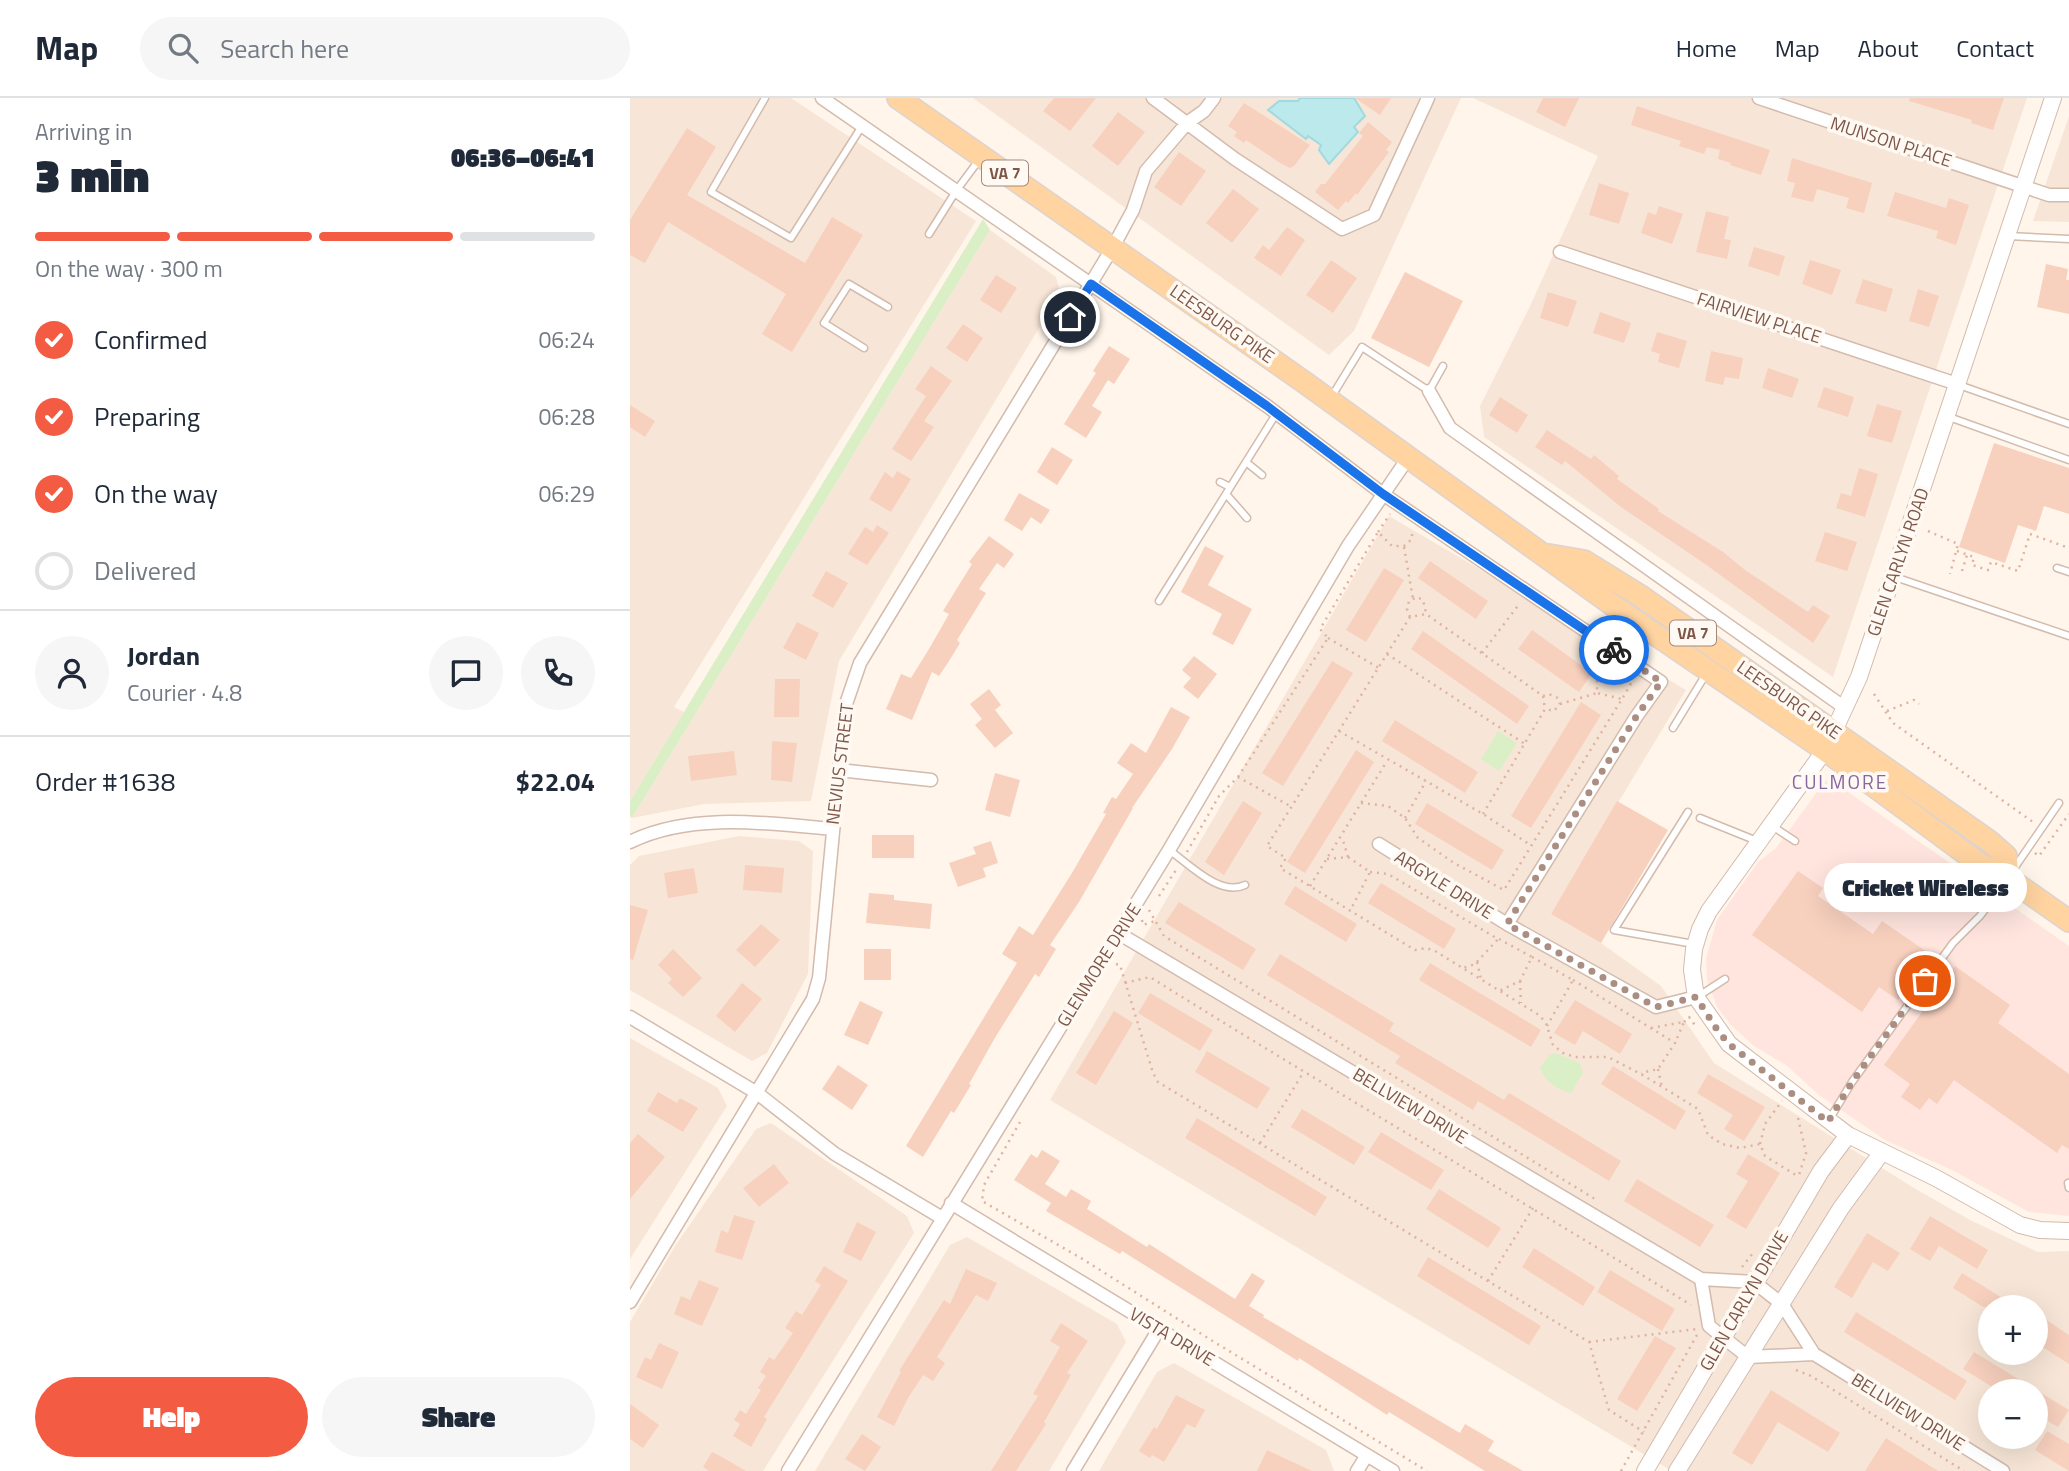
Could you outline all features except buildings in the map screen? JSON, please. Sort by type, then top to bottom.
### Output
[{"type":"main road","name":"LEESBURG PIKE","points":[[898,98],[1112,247],[1622,611],[1709,670],[1830,740]]},
{"type":"main road","name":"LEESBURG PIKE","points":[[1544,554],[1584,561],[1642,597],[1830,740],[1980,864],[2008,878],[2069,921]]},
{"type":"street","points":[[822,98],[1276,414],[1383,494],[1661,682],[1636,717],[1507,924]]},
{"type":"street","points":[[1153,98],[1235,159],[1342,229],[1374,215],[1428,98]]},
{"type":"street","name":"NEVIUS STREET","points":[[630,1302],[806,1012],[819,978],[845,708],[860,663],[1091,284],[1133,211],[1146,171],[1187,123],[1204,111],[1214,98]]},
{"type":"street","name":"MUNSON PLACE","points":[[1759,98],[2049,195],[2069,195]]},
{"type":"street","name":"GLEN CARLYN ROAD","points":[[1696,997],[1692,970],[1700,929],[1709,911],[1830,740],[1859,677],[2053,98]]},
{"type":"street","name":"FAIRVIEW PLACE","points":[[1560,252],[1957,384]]},
{"type":"street","points":[[1429,391],[1450,428],[1845,708]]},
{"type":"street","name":"GLENMORE DRIVE","points":[[788,1471],[1118,933],[1348,546],[1408,458]]},
{"type":"street","points":[[839,771],[931,780]]},
{"type":"street","points":[[630,842],[657,832],[727,821],[832,829]]},
{"type":"street","name":"ARGYLE DRIVE","points":[[1379,844],[1507,924],[1656,1007],[1696,997]]},
{"type":"street","name":"BELLVIEW DRIVE","points":[[1118,933],[1701,1279],[1754,1282],[1782,1304],[1814,1354],[2003,1471]]},
{"type":"street","points":[[1696,997],[1729,1044],[1848,1135],[1936,1178],[2020,1225],[2040,1230],[2069,1231]]},
{"type":"street","points":[[630,1017],[757,1093],[835,1154],[942,1218]]},
{"type":"street","name":"GLEN CARLYN DRIVE","points":[[1645,1471],[1821,1171],[1848,1135]]},
{"type":"street","name":"GLEN CARLYN DRIVE","points":[[1678,1471],[1841,1208],[1882,1152]]},
{"type":"street","name":"VISTA DRIVE","points":[[951,1203],[1393,1471]]},
{"type":"street","points":[[1701,1279],[1709,1326],[1748,1357],[1814,1354]]},
{"type":"street","points":[[1073,1471],[1159,1329]]},
{"type":"street","points":[[1357,1471],[1367,1455]]},
{"type":"lane","points":[[765,98],[711,192],[791,238],[862,126]]},
{"type":"lane","points":[[929,233],[982,156]]},
{"type":"lane","points":[[2007,236],[2069,239]]},
{"type":"lane","points":[[864,348],[824,323],[849,284],[888,307]]},
{"type":"lane","points":[[1329,401],[1362,347],[1429,391],[1443,366]]},
{"type":"lane","points":[[1957,384],[2069,424]]},
{"type":"lane","points":[[1159,601],[1276,414]]},
{"type":"lane","points":[[1947,416],[2069,460]]},
{"type":"lane","points":[[1247,443],[1255,447]]},
{"type":"lane","points":[[1246,462],[1262,475]]},
{"type":"lane","points":[[1220,482],[1247,518]]},
{"type":"lane","points":[[2057,568],[2069,572]]},
{"type":"lane","points":[[1894,577],[2069,636]]},
{"type":"lane","points":[[1673,728],[1709,670]]},
{"type":"lane","points":[[1828,1122],[1852,1082],[1953,943],[1980,916],[2059,803]]},
{"type":"lane","points":[[1688,812],[1614,930],[1696,944]]},
{"type":"lane","points":[[1700,818],[1758,842]]},
{"type":"lane","points":[[1770,825],[1795,841]]},
{"type":"lane","points":[[1168,850],[1225,888],[1236,889],[1245,885]]},
{"type":"lane","points":[[1696,997],[1725,979]]},
{"type":"path","points":[[1379,668],[1328,638],[1320,629],[1390,514],[1398,516]]},
{"type":"path","points":[[1378,532],[1392,546],[1404,546],[1412,539],[1413,525],[1421,530]]},
{"type":"path","points":[[1928,531],[1958,544],[1951,574]]},
{"type":"path","points":[[1957,551],[1974,557],[1972,565],[1989,570],[1991,562],[2018,571],[2031,534],[2069,548]]},
{"type":"path","points":[[1404,546],[1413,599]]},
{"type":"path","points":[[1962,571],[1967,555]]},
{"type":"path","points":[[1410,617],[1407,610],[1409,601],[1417,597],[1423,600],[1426,614],[1543,696],[1545,709],[1483,814]]},
{"type":"path","points":[[1482,653],[1521,602]]},
{"type":"path","points":[[1426,614],[1410,617],[1267,846],[1286,858],[1280,868],[1415,950],[1426,948],[1435,951],[1539,1015],[1547,1026],[1553,1045],[1563,1052],[1575,1057],[1608,1057],[1641,1073],[1698,1110],[1708,1135],[1722,1144],[1740,1148],[1760,1144]]},
{"type":"path","points":[[1156,921],[1143,925],[1141,921],[1182,860],[1219,796],[1238,776],[1328,638]]},
{"type":"path","points":[[1387,654],[1525,744]]},
{"type":"path","points":[[1597,692],[1597,679],[1611,665]]},
{"type":"path","points":[[1361,803],[1388,806],[1405,818],[1418,838],[1454,863],[1504,890],[1633,680],[1622,673]]},
{"type":"path","points":[[1545,709],[1554,711],[1560,704],[1597,692],[1622,699]]},
{"type":"path","points":[[1543,696],[1549,694],[1558,698],[1560,704]]},
{"type":"path","points":[[1874,694],[1893,723],[2041,827]]},
{"type":"path","points":[[1886,711],[1914,700],[1919,704]]},
{"type":"path","points":[[1339,732],[1483,814],[1530,845]]},
{"type":"path","points":[[1310,886],[1388,760]]},
{"type":"path","points":[[1238,776],[1292,807]]},
{"type":"path","points":[[1405,818],[1426,781]]},
{"type":"path","points":[[2034,852],[2039,856],[2069,814]]},
{"type":"path","points":[[1342,835],[1348,857]]},
{"type":"path","points":[[1327,859],[1348,857],[1370,872],[1388,874],[1573,980],[1675,1043]]},
{"type":"path","points":[[1350,911],[1370,872]]},
{"type":"path","points":[[1148,912],[1164,936],[1605,1205]]},
{"type":"path","points":[[1463,968],[1477,962],[1498,939]]},
{"type":"path","points":[[1521,1004],[1520,981],[1532,957]]},
{"type":"path","points":[[1477,962],[1481,980]]},
{"type":"path","points":[[1110,973],[1116,964],[1120,965],[1158,1082],[1589,1342],[1700,1329],[1621,1471]]},
{"type":"path","points":[[1125,983],[1150,977],[1303,1073],[1693,1306]]},
{"type":"path","points":[[1547,1026],[1573,980]]},
{"type":"path","points":[[1499,991],[1520,981]]},
{"type":"path","points":[[1641,1073],[1658,1069],[1689,1017],[1701,1033]]},
{"type":"path","points":[[1651,1028],[1684,1022]]},
{"type":"path","points":[[1658,1069],[1662,1087]]},
{"type":"path","points":[[1260,1143],[1303,1073]]},
{"type":"path","points":[[1789,1105],[1783,1099],[1765,1124],[1760,1144],[1765,1156],[1799,1177],[1806,1153],[1802,1128],[1795,1110]]},
{"type":"path","points":[[1023,1118],[984,1185],[982,1201],[1077,1256],[1427,1471]]},
{"type":"path","points":[[1488,1281],[1533,1208]]},
{"type":"path","points":[[1736,1268],[1743,1267],[1757,1249]]},
{"type":"path","points":[[1589,1342],[1609,1410],[1644,1432]]},
{"type":"path","points":[[1788,1367],[1811,1376],[1964,1471]]},
{"type":"shaded area","points":[[630,98],[791,98],[976,221],[674,707],[684,712],[630,801]]},
{"type":"shaded area","points":[[973,98],[1461,98],[1354,331],[1329,355]]},
{"type":"shaded area","points":[[1473,98],[2027,98],[1833,677],[1484,437],[1480,406],[1531,304],[1598,156]]},
{"type":"shaded area","points":[[2069,116],[2069,222],[2033,221]]},
{"type":"shaded area","points":[[990,230],[1056,277],[1060,293],[839,661],[811,801],[704,804],[632,818]]},
{"type":"shaded area","points":[[1389,516],[1686,690],[1551,914],[1601,943],[1661,986],[1714,1063],[1914,1188],[1972,1221],[2038,1252],[2069,1251],[2069,1471],[1672,1471],[1050,1100]]},
{"type":"shaded area","points":[[1825,781],[1835,783],[2069,946],[2069,1216],[2029,1212],[1952,1170],[1885,1140],[1819,1095],[1786,1065],[1754,1046],[1730,1024],[1717,1007],[1707,979],[1706,959],[1717,920],[1758,862],[1776,848]]},
{"type":"shaded area","points":[[739,836],[799,841],[813,851],[808,974],[767,1053],[752,1061],[630,990],[630,865],[639,856]]},
{"type":"shaded area","points":[[630,1038],[718,1088],[727,1106],[630,1259]]},
{"type":"shaded area","points":[[771,1123],[907,1216],[914,1233],[763,1471],[630,1471],[630,1322],[675,1246],[756,1129]]},
{"type":"shaded area","points":[[967,1237],[1117,1324],[1126,1342],[1049,1471],[815,1471],[950,1245]]},
{"type":"shaded area","points":[[1174,1363],[1326,1450],[1334,1471],[1099,1471],[1157,1372]]},
{"type":"green space","points":[[983,219],[990,230],[632,818],[630,801]]},
{"type":"green space","points":[[1498,731],[1517,743],[1499,771],[1481,759]]},
{"type":"green space","points":[[1555,1053],[1580,1063],[1583,1073],[1571,1093],[1552,1084],[1540,1068],[1549,1055]]},
{"type":"water","points":[[1300,98],[1354,98],[1365,116],[1354,127],[1358,132],[1329,164],[1319,150],[1321,145],[1308,136],[1306,139],[1268,110],[1279,101],[1298,101]]},
{"type":"way so far","points":[[1614,650],[1661,682],[1636,717],[1507,924],[1656,1007],[1696,997],[1729,1044],[1828,1122],[1852,1082],[1925,981]]},
{"type":"place","name":"Cricket Wireless","points":[[1925,981]]},
{"type":"district","name":"CULMORE","points":[[1840,782]]},
{"type":"route","points":[[1070,317],[1091,284],[1267,406],[1383,494],[1614,650]]}]
